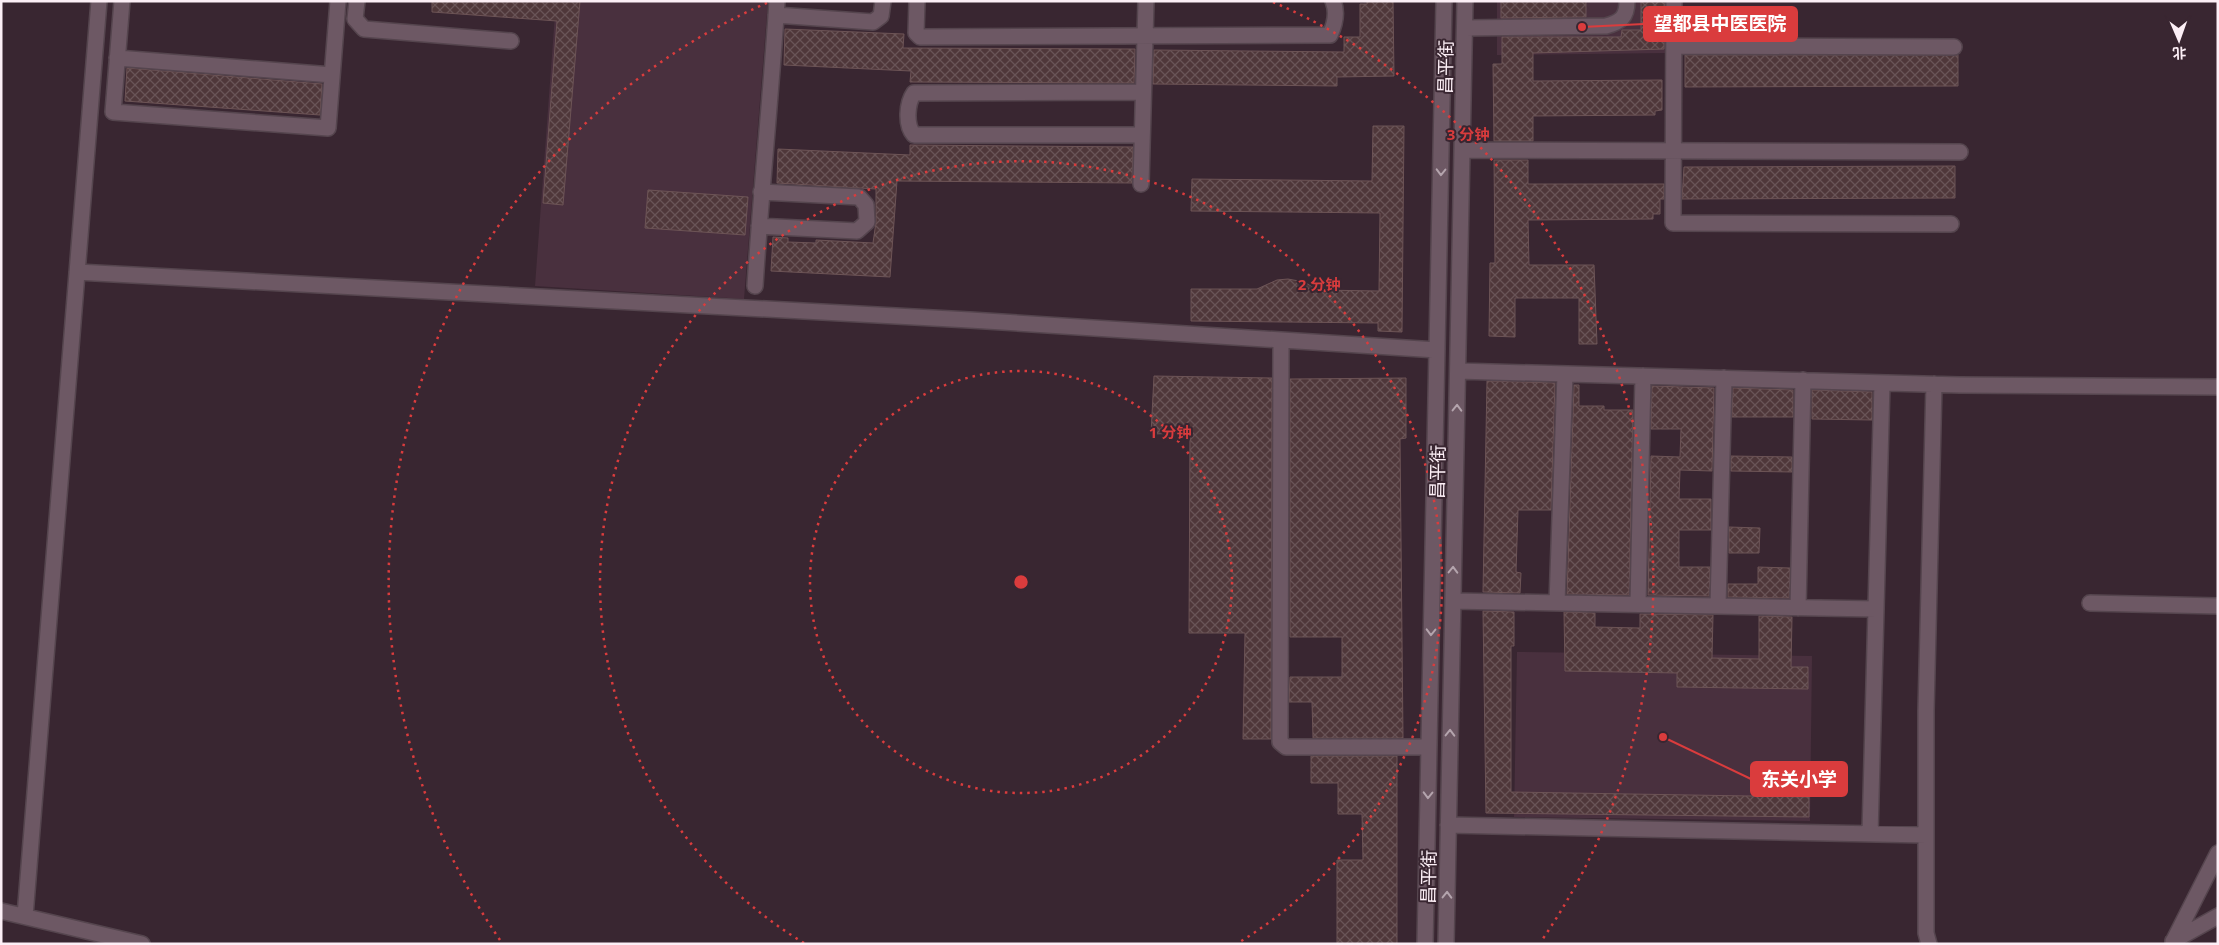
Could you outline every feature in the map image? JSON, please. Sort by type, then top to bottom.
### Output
[{"type":"street","points":[[25,916],[99,1]]},
{"type":"street","points":[[122,1],[113,112],[328,128],[338,1]]},
{"type":"street","points":[[357,1],[355,19],[364,29],[511,41]]},
{"type":"street","points":[[755,286],[761,192],[773,74],[776,8],[873,22],[881,16],[883,1]]},
{"type":"street","points":[[917,1],[916,32],[920,36],[1330,35],[1335,25],[1336,8],[1332,1]]},
{"type":"street","points":[[1141,184],[1146,1]]},
{"type":"street","name":"昌平街","points":[[1425,944],[1444,1]]},
{"type":"street","name":"昌平街","points":[[1446,944],[1465,1]]},
{"type":"street","points":[[1465,28],[1606,26],[1617,23],[1622,19],[1627,11],[1627,1]]},
{"type":"street","points":[[1674,1],[1674,223],[1951,224]]},
{"type":"street","points":[[1674,46],[1954,47]]},
{"type":"street","points":[[118,58],[332,75]]},
{"type":"street","points":[[1142,135],[914,135],[910,131],[909,124],[910,99],[914,93],[1143,92]]},
{"type":"street","points":[[1462,150],[1960,152]]},
{"type":"street","points":[[759,226],[857,232],[866,222],[866,205],[859,197],[761,192]]},
{"type":"street","points":[[77,272],[950,319],[1437,350]]},
{"type":"street","points":[[1281,340],[1280,742],[1286,747],[1429,747]]},
{"type":"street","points":[[1458,371],[1882,383],[2218,387]]},
{"type":"street","points":[[1557,603],[1565,374]]},
{"type":"street","points":[[1638,604],[1644,376]]},
{"type":"street","points":[[1718,606],[1724,378]]},
{"type":"street","points":[[1798,608],[1803,380]]},
{"type":"street","points":[[1870,834],[1882,383]]},
{"type":"street","points":[[1929,944],[1926,933],[1926,711],[1934,384]]},
{"type":"street","points":[[1453,601],[1876,609]]},
{"type":"street","points":[[2090,603],[2218,606]]},
{"type":"street","points":[[1448,825],[1926,835]]},
{"type":"street","points":[[2172,943],[2218,853]]},
{"type":"street","points":[[1,911],[142,944]]},
{"type":"street","points":[[2172,943],[2218,916]]},
{"type":"shaded area","points":[[556,1],[768,1],[744,299],[535,286]]},
{"type":"shaded area","points":[[1497,1],[1667,1],[1668,53],[1497,55]]},
{"type":"shaded area","points":[[1517,652],[1812,656],[1810,821],[1514,817]]},
{"type":"building","points":[[432,1],[580,1],[563,205],[543,203],[557,21],[432,12]]},
{"type":"building","points":[[1367,1],[1393,1],[1394,76],[1337,77],[1337,86],[1153,84],[1154,50],[1344,52],[1344,37],[1360,37],[1360,4],[1367,4]]},
{"type":"building","points":[[1501,1],[1586,1],[1586,17],[1501,18]]},
{"type":"building","points":[[1641,1],[1665,1],[1664,49],[1533,53],[1533,81],[1662,80],[1662,110],[1655,111],[1655,115],[1533,116],[1533,141],[1494,141],[1493,64],[1502,64],[1502,37],[1621,37],[1622,30],[1641,30]]},
{"type":"building","points":[[785,29],[904,34],[903,48],[1135,49],[1134,83],[910,82],[911,71],[784,65]]},
{"type":"building","points":[[1685,55],[1958,55],[1958,86],[1685,87]]},
{"type":"building","points":[[127,68],[322,84],[320,115],[125,101]]},
{"type":"building","points":[[1373,126],[1404,126],[1402,332],[1378,331],[1378,323],[1191,321],[1191,289],[1257,289],[1277,280],[1288,279],[1304,282],[1319,290],[1379,291],[1380,213],[1191,211],[1192,179],[1372,181]]},
{"type":"building","points":[[910,145],[1133,147],[1132,183],[897,181],[890,277],[771,271],[773,237],[788,238],[788,242],[816,243],[816,240],[873,243],[876,222],[876,189],[777,183],[778,149],[910,155]]},
{"type":"building","points":[[1494,160],[1528,160],[1528,184],[1664,184],[1664,199],[1660,199],[1660,214],[1653,214],[1653,219],[1528,220],[1529,265],[1594,265],[1597,344],[1579,344],[1579,298],[1515,298],[1515,337],[1489,336],[1490,263],[1495,263]]},
{"type":"building","points":[[1955,166],[1955,198],[1682,199],[1684,167]]},
{"type":"building","points":[[648,190],[748,197],[745,235],[645,228]]},
{"type":"building","points":[[1154,376],[1272,378],[1271,739],[1243,739],[1245,633],[1189,633],[1190,433],[1151,434]]},
{"type":"building","points":[[1406,378],[1406,438],[1400,439],[1403,738],[1313,738],[1312,702],[1289,702],[1290,677],[1342,677],[1342,637],[1290,637],[1290,379]]},
{"type":"building","points":[[1487,381],[1555,383],[1551,510],[1518,510],[1516,572],[1521,573],[1520,593],[1483,592]]},
{"type":"building","points":[[1574,385],[1579,385],[1579,406],[1604,406],[1604,410],[1633,410],[1629,595],[1567,594]]},
{"type":"building","points":[[1652,386],[1714,388],[1712,471],[1680,470],[1679,499],[1711,499],[1711,530],[1679,530],[1679,567],[1710,567],[1709,596],[1648,595],[1651,456],[1680,457],[1681,429],[1651,429]]},
{"type":"building","points":[[1733,388],[1793,390],[1793,417],[1732,417]]},
{"type":"building","points":[[1812,390],[1872,392],[1872,420],[1812,419]]},
{"type":"building","points":[[1731,456],[1792,457],[1792,472],[1731,471]]},
{"type":"building","points":[[1729,527],[1760,528],[1759,553],[1729,553]]},
{"type":"building","points":[[1758,567],[1790,568],[1789,598],[1728,597],[1728,584],[1758,584]]},
{"type":"building","points":[[1483,611],[1514,612],[1514,646],[1511,646],[1511,792],[1809,797],[1809,817],[1486,813]]},
{"type":"building","points":[[1564,612],[1595,613],[1595,627],[1640,628],[1640,614],[1713,615],[1712,658],[1759,659],[1759,616],[1792,617],[1791,667],[1808,667],[1808,689],[1677,687],[1677,673],[1565,671]]},
{"type":"building","points":[[1311,756],[1397,756],[1397,944],[1337,944],[1337,860],[1363,860],[1362,814],[1338,814],[1338,783],[1311,783]]},
{"type":"place","name":"望都县中医医院","points":[[1582,27]]},
{"type":"place","name":"东关小学","points":[[1663,737]]}]
